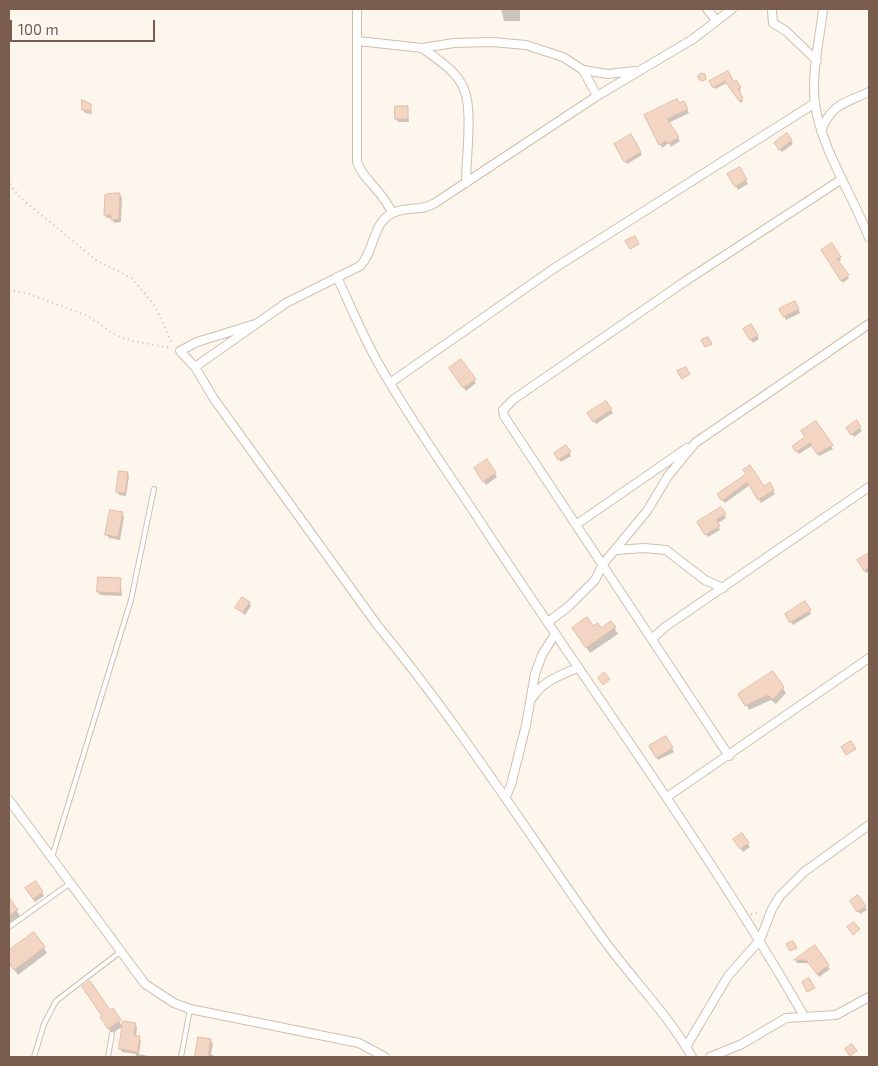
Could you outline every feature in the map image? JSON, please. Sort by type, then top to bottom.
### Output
[{"type":"street","points":[[357,9],[357,162],[360,171],[384,196],[392,213]]},
{"type":"street","points":[[707,9],[716,20]]},
{"type":"street","points":[[195,367],[255,324],[309,290],[360,266],[367,259],[381,221],[392,213],[426,208],[638,70],[693,39],[732,9]]},
{"type":"street","points":[[823,9],[814,80],[815,103],[821,132],[869,238]]},
{"type":"street","points":[[771,10],[773,23],[786,30],[817,61]]},
{"type":"street","points":[[358,40],[422,48],[454,43],[492,42],[526,45],[563,57],[584,70],[608,74],[638,70]]},
{"type":"street","points":[[422,48],[439,60],[457,77],[464,89],[468,105],[466,183]]},
{"type":"street","points":[[584,70],[597,96]]},
{"type":"street","points":[[821,132],[827,116],[838,106],[869,92]]},
{"type":"street","points":[[390,383],[553,269],[815,103]]},
{"type":"street","points":[[729,756],[504,416],[504,408],[514,398],[687,280],[842,179]]},
{"type":"street","points":[[857,208],[869,226]]},
{"type":"street","points":[[337,277],[375,358],[390,383],[577,668],[667,797],[760,940],[804,1016]]},
{"type":"street","points":[[255,324],[197,342],[180,350],[195,367],[214,399],[308,531],[506,796],[602,938],[692,1057]]},
{"type":"street","points":[[577,524],[869,324]]},
{"type":"street","points":[[548,622],[568,607],[594,580],[603,564],[647,511],[668,476],[695,443]]},
{"type":"street","points":[[652,639],[665,627],[869,486]]},
{"type":"street","points":[[616,550],[644,548],[666,550],[705,580],[723,588]]},
{"type":"street","points":[[506,796],[511,786],[532,699],[535,674],[542,655],[556,634]]},
{"type":"street","points":[[667,797],[869,658]]},
{"type":"street","points":[[532,699],[538,689],[554,678],[577,668]]},
{"type":"street","points":[[9,800],[120,952],[146,984],[174,1003],[190,1010],[359,1043],[384,1057]]},
{"type":"street","points":[[686,1047],[728,976],[760,940],[772,909],[780,896],[804,872],[869,825]]},
{"type":"street","points":[[710,1057],[742,1044],[786,1018],[836,1015],[868,998]]},
{"type":"lane","points":[[52,859],[131,600],[154,489]]},
{"type":"lane","points":[[9,927],[70,884]]},
{"type":"lane","points":[[34,1057],[44,1024],[56,1001],[120,952]]},
{"type":"lane","points":[[181,1057],[190,1010]]},
{"type":"lane","points":[[108,1057],[112,1034]]},
{"type":"path","points":[[9,174],[10,185],[22,199],[96,260],[133,279],[155,306],[174,348],[133,341],[117,336],[88,316],[29,294],[9,290]]},
{"type":"path","points":[[743,916],[772,909]]},
{"type":"building","points":[[728,71],[734,82],[736,80],[741,87],[738,89],[743,98],[739,101],[725,81],[713,88],[709,81]]},
{"type":"building","points":[[702,73],[706,77],[702,81],[698,77]]},
{"type":"building","points":[[677,99],[679,103],[684,101],[688,109],[667,119],[679,137],[668,144],[666,141],[659,145],[644,115]]},
{"type":"building","points":[[82,100],[91,104],[91,111],[82,110]]},
{"type":"building","points":[[395,106],[408,106],[408,119],[395,119]]},
{"type":"building","points":[[787,133],[792,140],[779,150],[774,143]]},
{"type":"building","points":[[631,134],[641,152],[624,162],[614,144]]},
{"type":"building","points":[[740,167],[747,180],[735,187],[727,174]]},
{"type":"building","points":[[120,193],[119,219],[111,220],[111,215],[104,215],[105,195]]},
{"type":"building","points":[[635,236],[639,244],[630,249],[625,241]]},
{"type":"building","points":[[832,243],[841,257],[837,259],[849,275],[841,281],[821,250]]},
{"type":"building","points":[[795,301],[799,309],[783,317],[779,309]]},
{"type":"building","points":[[751,324],[758,335],[750,340],[743,329]]},
{"type":"building","points":[[708,337],[712,344],[705,347],[701,340]]},
{"type":"building","points":[[461,359],[476,379],[463,388],[449,368]]},
{"type":"building","points":[[686,367],[690,374],[682,379],[677,371]]},
{"type":"building","points":[[606,401],[612,409],[593,422],[587,413]]},
{"type":"building","points":[[857,420],[861,427],[851,435],[846,428]]},
{"type":"building","points":[[816,421],[833,445],[817,454],[810,443],[796,452],[792,446],[805,437],[801,431]]},
{"type":"building","points":[[566,445],[571,452],[558,460],[554,453]]},
{"type":"building","points":[[487,459],[496,473],[483,482],[474,468]]},
{"type":"building","points":[[750,465],[764,486],[770,482],[774,490],[758,500],[747,482],[722,501],[717,494],[746,474],[743,470]]},
{"type":"building","points":[[119,471],[128,472],[125,493],[116,492]]},
{"type":"building","points":[[721,507],[726,514],[716,520],[720,526],[705,535],[697,522]]},
{"type":"building","points":[[110,510],[123,512],[118,537],[105,535]]},
{"type":"building","points":[[869,553],[869,567],[864,571],[857,560]]},
{"type":"building","points":[[98,577],[121,578],[120,593],[97,592]]},
{"type":"building","points":[[242,597],[250,602],[243,612],[235,608]]},
{"type":"building","points":[[805,601],[811,610],[790,623],[785,614]]},
{"type":"building","points":[[587,617],[593,626],[598,623],[601,628],[611,621],[616,627],[586,648],[572,628]]},
{"type":"building","points":[[773,671],[784,687],[773,700],[768,695],[745,706],[738,694]]},
{"type":"building","points":[[604,672],[610,679],[603,685],[598,678]]},
{"type":"building","points":[[666,736],[673,748],[656,758],[649,746]]},
{"type":"building","points":[[851,741],[856,749],[846,755],[841,747]]},
{"type":"building","points":[[742,833],[749,843],[740,849],[733,839]]},
{"type":"building","points":[[36,881],[43,892],[33,899],[25,888]]},
{"type":"building","points":[[858,895],[866,906],[857,912],[850,901]]},
{"type":"building","points":[[9,897],[18,910],[9,916]]},
{"type":"building","points":[[854,922],[860,929],[853,935],[847,927]]},
{"type":"building","points":[[34,932],[45,947],[14,970],[9,963],[9,950]]},
{"type":"building","points":[[793,941],[797,948],[790,951],[786,944]]},
{"type":"building","points":[[815,945],[829,965],[817,974],[806,960],[794,960]]},
{"type":"building","points":[[809,978],[815,988],[807,992],[802,982]]},
{"type":"building","points":[[90,981],[110,1010],[113,1008],[121,1020],[108,1029],[100,1017],[102,1016],[82,987]]},
{"type":"building","points":[[123,1021],[136,1023],[134,1035],[140,1036],[138,1052],[119,1049]]},
{"type":"building","points":[[198,1037],[211,1039],[208,1057],[195,1057]]},
{"type":"building","points":[[852,1044],[857,1051],[850,1056],[845,1049]]}]
